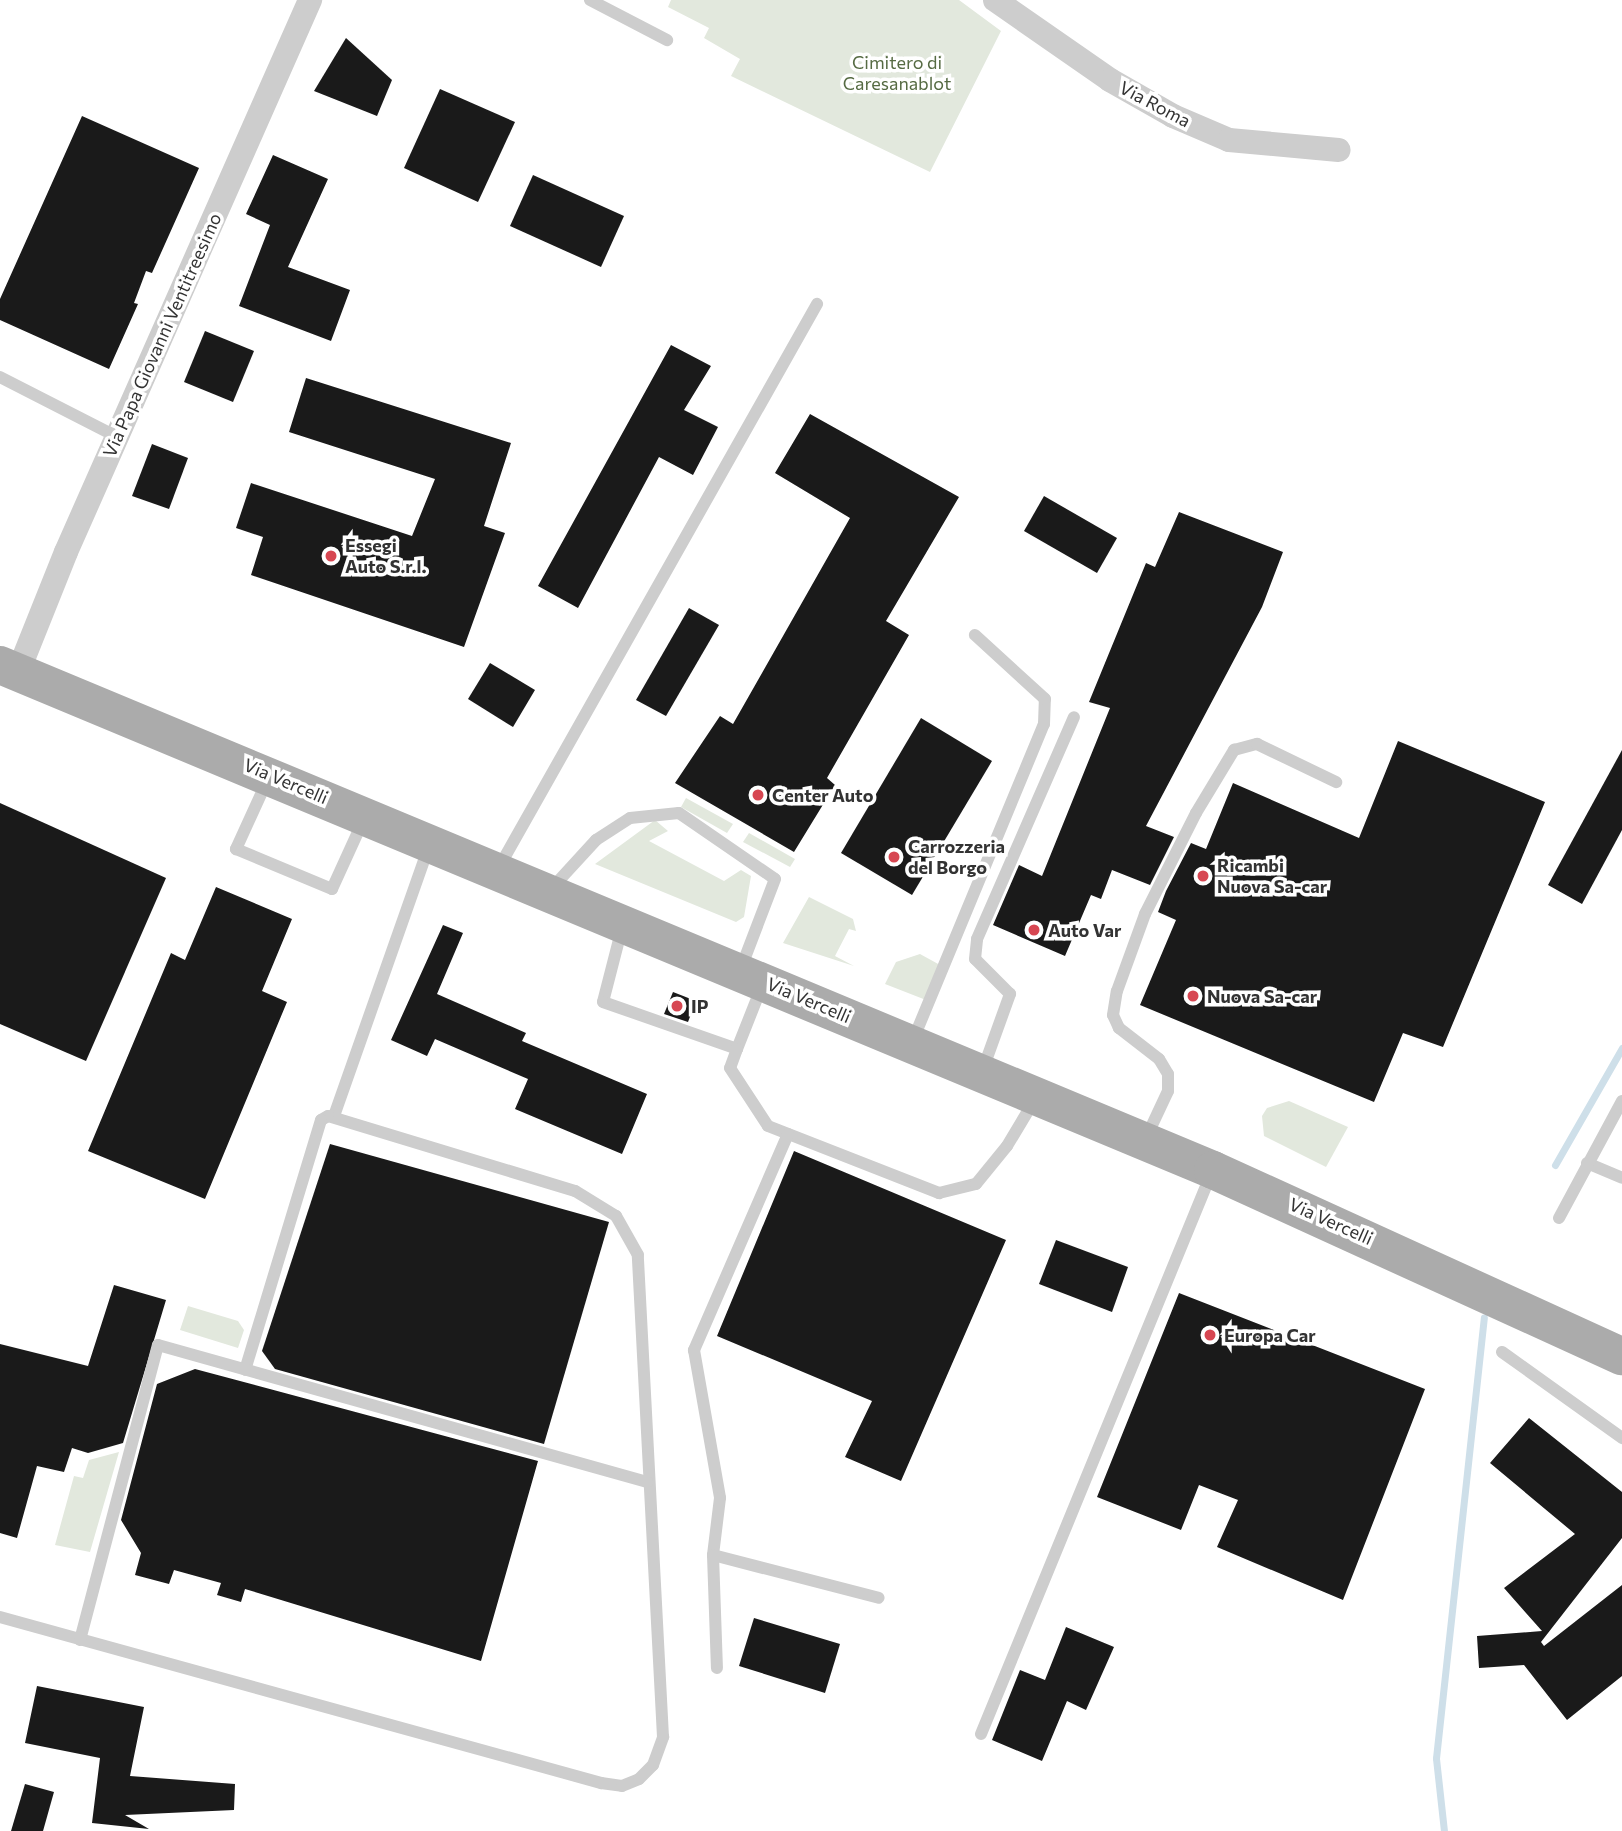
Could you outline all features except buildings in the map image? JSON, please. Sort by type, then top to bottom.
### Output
[{"type":"main road","name":"Via Vercelli","points":[[9,668],[624,921],[1213,1170],[1435,1267],[1618,1356]]},
{"type":"street","name":"Via Papa Giovanni Ventitreesimo","points":[[9,668],[117,437],[310,0]]},
{"type":"street","name":"Via Roma","points":[[995,0],[1110,80],[1190,124],[1229,140],[1339,150]]},
{"type":"lane","points":[[590,0],[667,40]]},
{"type":"lane","points":[[498,869],[817,304]]},
{"type":"lane","points":[[0,377],[117,437]]},
{"type":"lane","points":[[912,1044],[1044,724],[1045,699],[975,635]]},
{"type":"lane","points":[[982,1073],[1010,994],[975,958],[977,939],[1074,717]]},
{"type":"lane","points":[[1145,1141],[1168,1091],[1168,1074],[1159,1059],[1119,1028],[1113,1015],[1116,991],[1145,915],[1196,813],[1234,750],[1257,744],[1336,782]]},
{"type":"lane","points":[[270,774],[236,849],[332,889],[366,815]]},
{"type":"lane","points":[[550,891],[596,840],[631,818],[679,813],[775,879],[737,1049],[730,1068],[768,1126],[939,1193],[976,1184],[1007,1146],[1037,1097]]},
{"type":"lane","points":[[334,1116],[431,841]]},
{"type":"lane","points":[[624,921],[603,1002],[737,1049]]},
{"type":"lane","points":[[1559,1218],[1622,1101]]},
{"type":"lane","points":[[0,1617],[622,1786],[639,1779],[653,1765],[663,1737],[638,1255],[616,1216],[575,1191],[334,1116],[321,1120],[246,1370]]},
{"type":"lane","points":[[717,1668],[713,1555],[720,1498],[694,1350],[788,1134]]},
{"type":"lane","points":[[1587,1163],[1622,1178]]},
{"type":"lane","points":[[981,1734],[1213,1170]]},
{"type":"lane","points":[[80,1640],[158,1345],[648,1482]]},
{"type":"lane","points":[[1502,1352],[1622,1438]]},
{"type":"lane","points":[[713,1555],[879,1598]]},
{"type":"green space","name":"Cimitero di Caresanablot","points":[[671,0],[959,0],[1001,31],[930,172],[731,76],[740,59],[704,38],[709,28],[668,7]]},
{"type":"green space","points":[[686,798],[733,824],[727,833],[681,807]]},
{"type":"green space","points":[[655,820],[668,831],[649,841],[724,881],[741,870],[751,876],[744,917],[736,922],[595,864]]},
{"type":"green space","points":[[749,833],[795,859],[790,867],[743,842]]},
{"type":"green space","points":[[809,897],[853,919],[856,931],[849,929],[835,956],[854,966],[783,943]]},
{"type":"green space","points":[[920,954],[940,965],[926,1000],[885,984],[896,962]]},
{"type":"green space","points":[[1289,1101],[1348,1127],[1326,1167],[1264,1136],[1262,1116],[1267,1108]]},
{"type":"green space","points":[[188,1306],[238,1321],[244,1330],[238,1348],[180,1330]]},
{"type":"green space","points":[[119,1452],[90,1552],[55,1545],[74,1476],[83,1478],[89,1460]]},
{"type":"waterway","points":[[1555,1165],[1622,1048]]},
{"type":"waterway","points":[[1444,1831],[1436,1758],[1484,1318]]},
{"type":"place","name":"Essegi Auto S.r.l.","points":[[331,556]]},
{"type":"place","name":"Center Auto","points":[[758,795]]},
{"type":"place","name":"Carrozzeria del Borgo","points":[[894,857]]},
{"type":"place","name":"Ricambi Nuova Sa-car","points":[[1203,876]]},
{"type":"place","name":"Auto Var","points":[[1034,930]]},
{"type":"place","name":"Nuova Sa-car","points":[[1193,996]]},
{"type":"place","name":"IP","points":[[677,1006]]},
{"type":"place","name":"Europa Car","points":[[1210,1335]]}]
